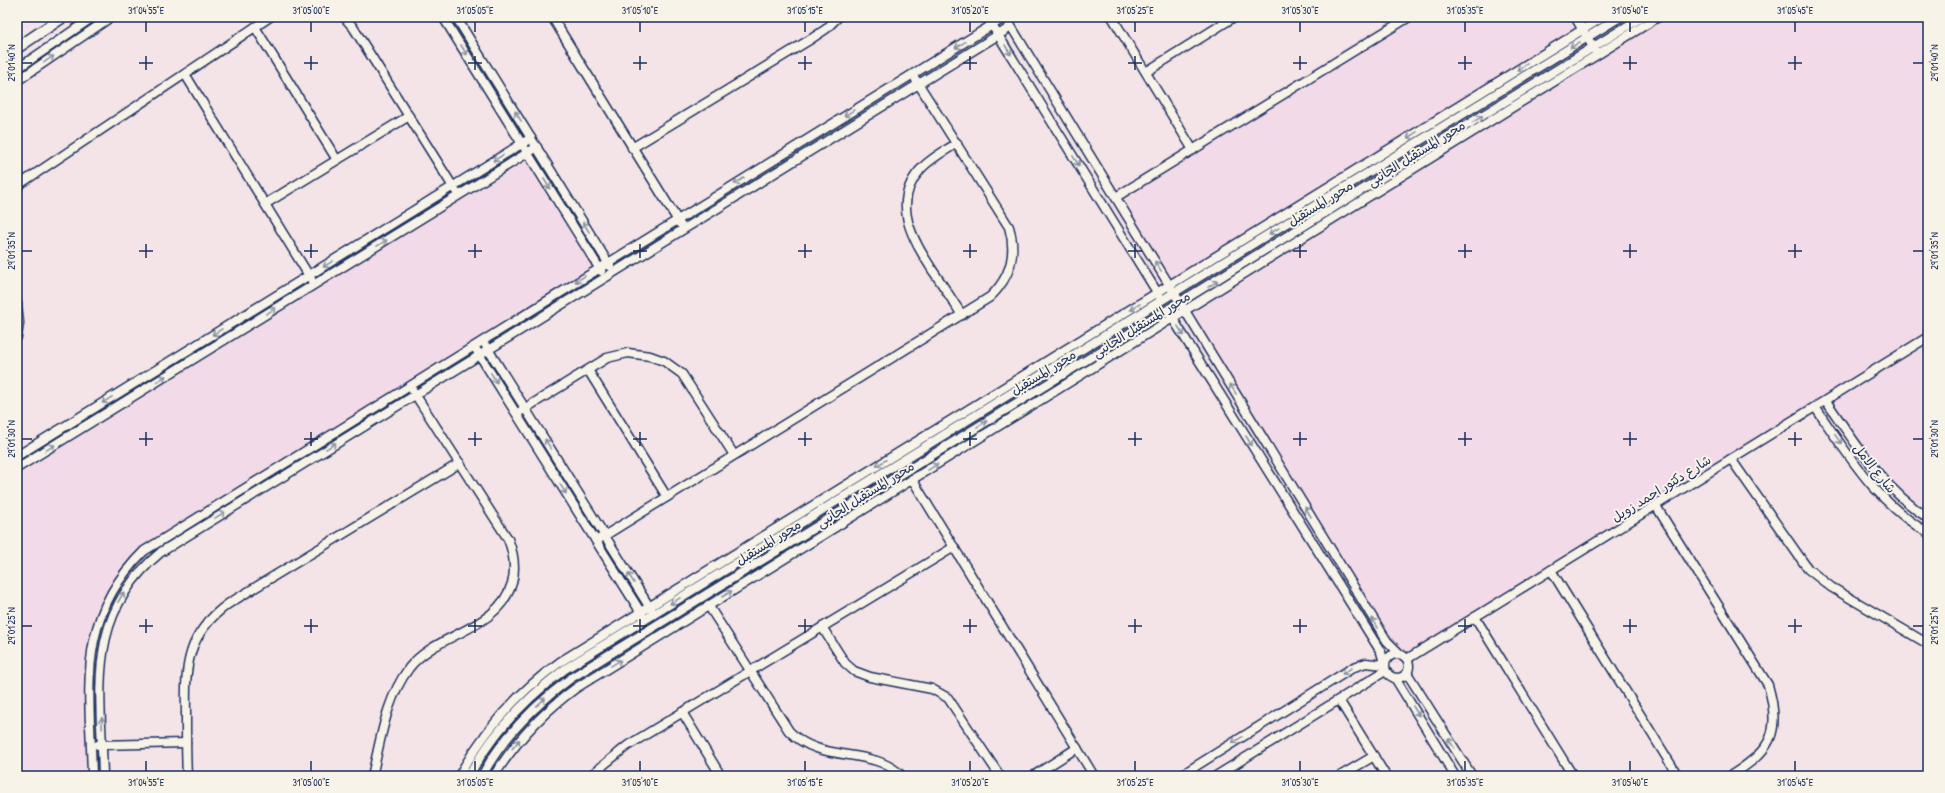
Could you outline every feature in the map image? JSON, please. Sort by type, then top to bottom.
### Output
[{"type":"main road","points":[[17,48],[63,17]]},
{"type":"street","points":[[17,69],[93,17]]},
{"type":"street","points":[[17,81],[111,17]]},
{"type":"street","points":[[17,186],[270,17]]},
{"type":"street","points":[[344,17],[354,27],[459,195]]},
{"type":"street","points":[[443,17],[605,277]]},
{"type":"street","points":[[456,17],[614,272]]},
{"type":"street","points":[[552,17],[683,229]]},
{"type":"street","points":[[632,148],[811,39],[826,29],[838,17]]},
{"type":"street","points":[[987,17],[1380,652],[1385,666],[1395,678],[1455,776]]},
{"type":"street","points":[[92,776],[89,667],[93,638],[108,597],[133,562],[144,551],[172,532],[1005,17],[1387,641],[1407,659],[1409,664],[1407,673],[1402,677],[1395,678]]},
{"type":"street","points":[[1112,17],[1194,150]]},
{"type":"street","points":[[1146,72],[1221,20],[1234,17]]},
{"type":"street","points":[[1116,197],[1409,17]]},
{"type":"street","points":[[1575,17],[1596,51]]},
{"type":"street","name":"محور المستقبل الجانبى","points":[[459,776],[488,730],[528,686],[560,662],[649,606],[1160,296],[1170,285],[1582,30],[1592,20],[1603,17]]},
{"type":"street","name":"محور المستقبل","points":[[469,776],[495,735],[535,693],[565,669],[1160,296],[1174,292],[1620,17]]},
{"type":"street","points":[[1592,20],[1607,44],[1642,17]]},
{"type":"street","name":"محور المستقبل الجانبى","points":[[494,776],[523,736],[553,706],[576,688],[1173,318],[1607,44],[1658,17]]},
{"type":"street","points":[[255,26],[337,160]]},
{"type":"street","points":[[103,776],[100,668],[104,641],[118,603],[141,570],[173,544],[1011,27]]},
{"type":"street","name":"محور المستقبل","points":[[482,776],[504,742],[542,701],[571,678],[1168,310],[1596,51]]},
{"type":"street","points":[[185,74],[314,285]]},
{"type":"street","points":[[596,541],[962,315],[990,297],[1001,286],[1008,272],[1013,250],[1011,235],[1006,220],[913,74]]},
{"type":"street","points":[[265,204],[409,116]]},
{"type":"street","points":[[17,456],[531,138]]},
{"type":"street","points":[[957,143],[919,171],[908,192],[906,209],[908,227],[916,243],[962,315]]},
{"type":"street","points":[[17,468],[537,147]]},
{"type":"street","points":[[17,303],[19,323],[17,337]]},
{"type":"street","name":"شارع دكتور احمد زويل","points":[[1407,659],[1928,338]]},
{"type":"street","points":[[482,340],[659,623]]},
{"type":"street","points":[[474,345],[651,629]]},
{"type":"street","points":[[516,414],[606,358],[628,354],[650,356],[670,364],[682,374],[734,455]]},
{"type":"street","points":[[588,370],[667,497]]},
{"type":"street","points":[[372,776],[388,708],[404,676],[418,658],[431,648],[492,614],[507,595],[513,579],[514,563],[508,539],[410,385]]},
{"type":"street","name":"شارع الامل","points":[[1826,401],[1881,478],[1906,502],[1928,518]]},
{"type":"street","name":"شارع الامل","points":[[1815,407],[1871,486],[1897,512],[1928,533]]},
{"type":"street","points":[[1731,459],[1808,569],[1830,587],[1928,644]]},
{"type":"street","points":[[187,776],[185,679],[188,660],[198,634],[211,618],[228,604],[460,463]]},
{"type":"street","points":[[912,479],[1094,776]]},
{"type":"street","points":[[1656,506],[1768,685],[1773,704],[1774,726],[1766,746],[1753,762],[1730,776]]},
{"type":"street","points":[[590,776],[614,754],[954,547]]},
{"type":"street","points":[[1332,575],[1342,569]]},
{"type":"street","points":[[1552,570],[1678,776]]},
{"type":"street","points":[[708,605],[789,731],[801,742],[821,750],[879,762],[891,767],[902,776]]},
{"type":"street","points":[[674,615],[679,623]]},
{"type":"street","points":[[1475,617],[1573,776]]},
{"type":"street","points":[[822,627],[845,663],[854,671],[870,677],[932,689],[948,698],[1000,776]]},
{"type":"street","points":[[1216,776],[1339,700],[1385,666],[1390,655],[1399,653]]},
{"type":"street","points":[[1180,776],[1354,667],[1366,663],[1385,666]]},
{"type":"street","points":[[1407,673],[1472,776]]},
{"type":"street","points":[[1339,700],[1386,776]]},
{"type":"street","points":[[682,712],[721,776]]},
{"type":"street","points":[[92,745],[186,743]]},
{"type":"street","points":[[1033,776],[1077,748]]},
{"type":"street","points":[[1340,776],[1374,756]]},
{"type":"shaded area","points":[[1395,17],[1928,17],[1928,525],[1886,493],[1861,462],[1818,399],[1395,665],[1106,196]]},
{"type":"shaded area","points":[[528,146],[606,271],[178,534],[145,557],[120,587],[108,609],[100,632],[96,666],[99,776],[17,776],[17,462]]}]
